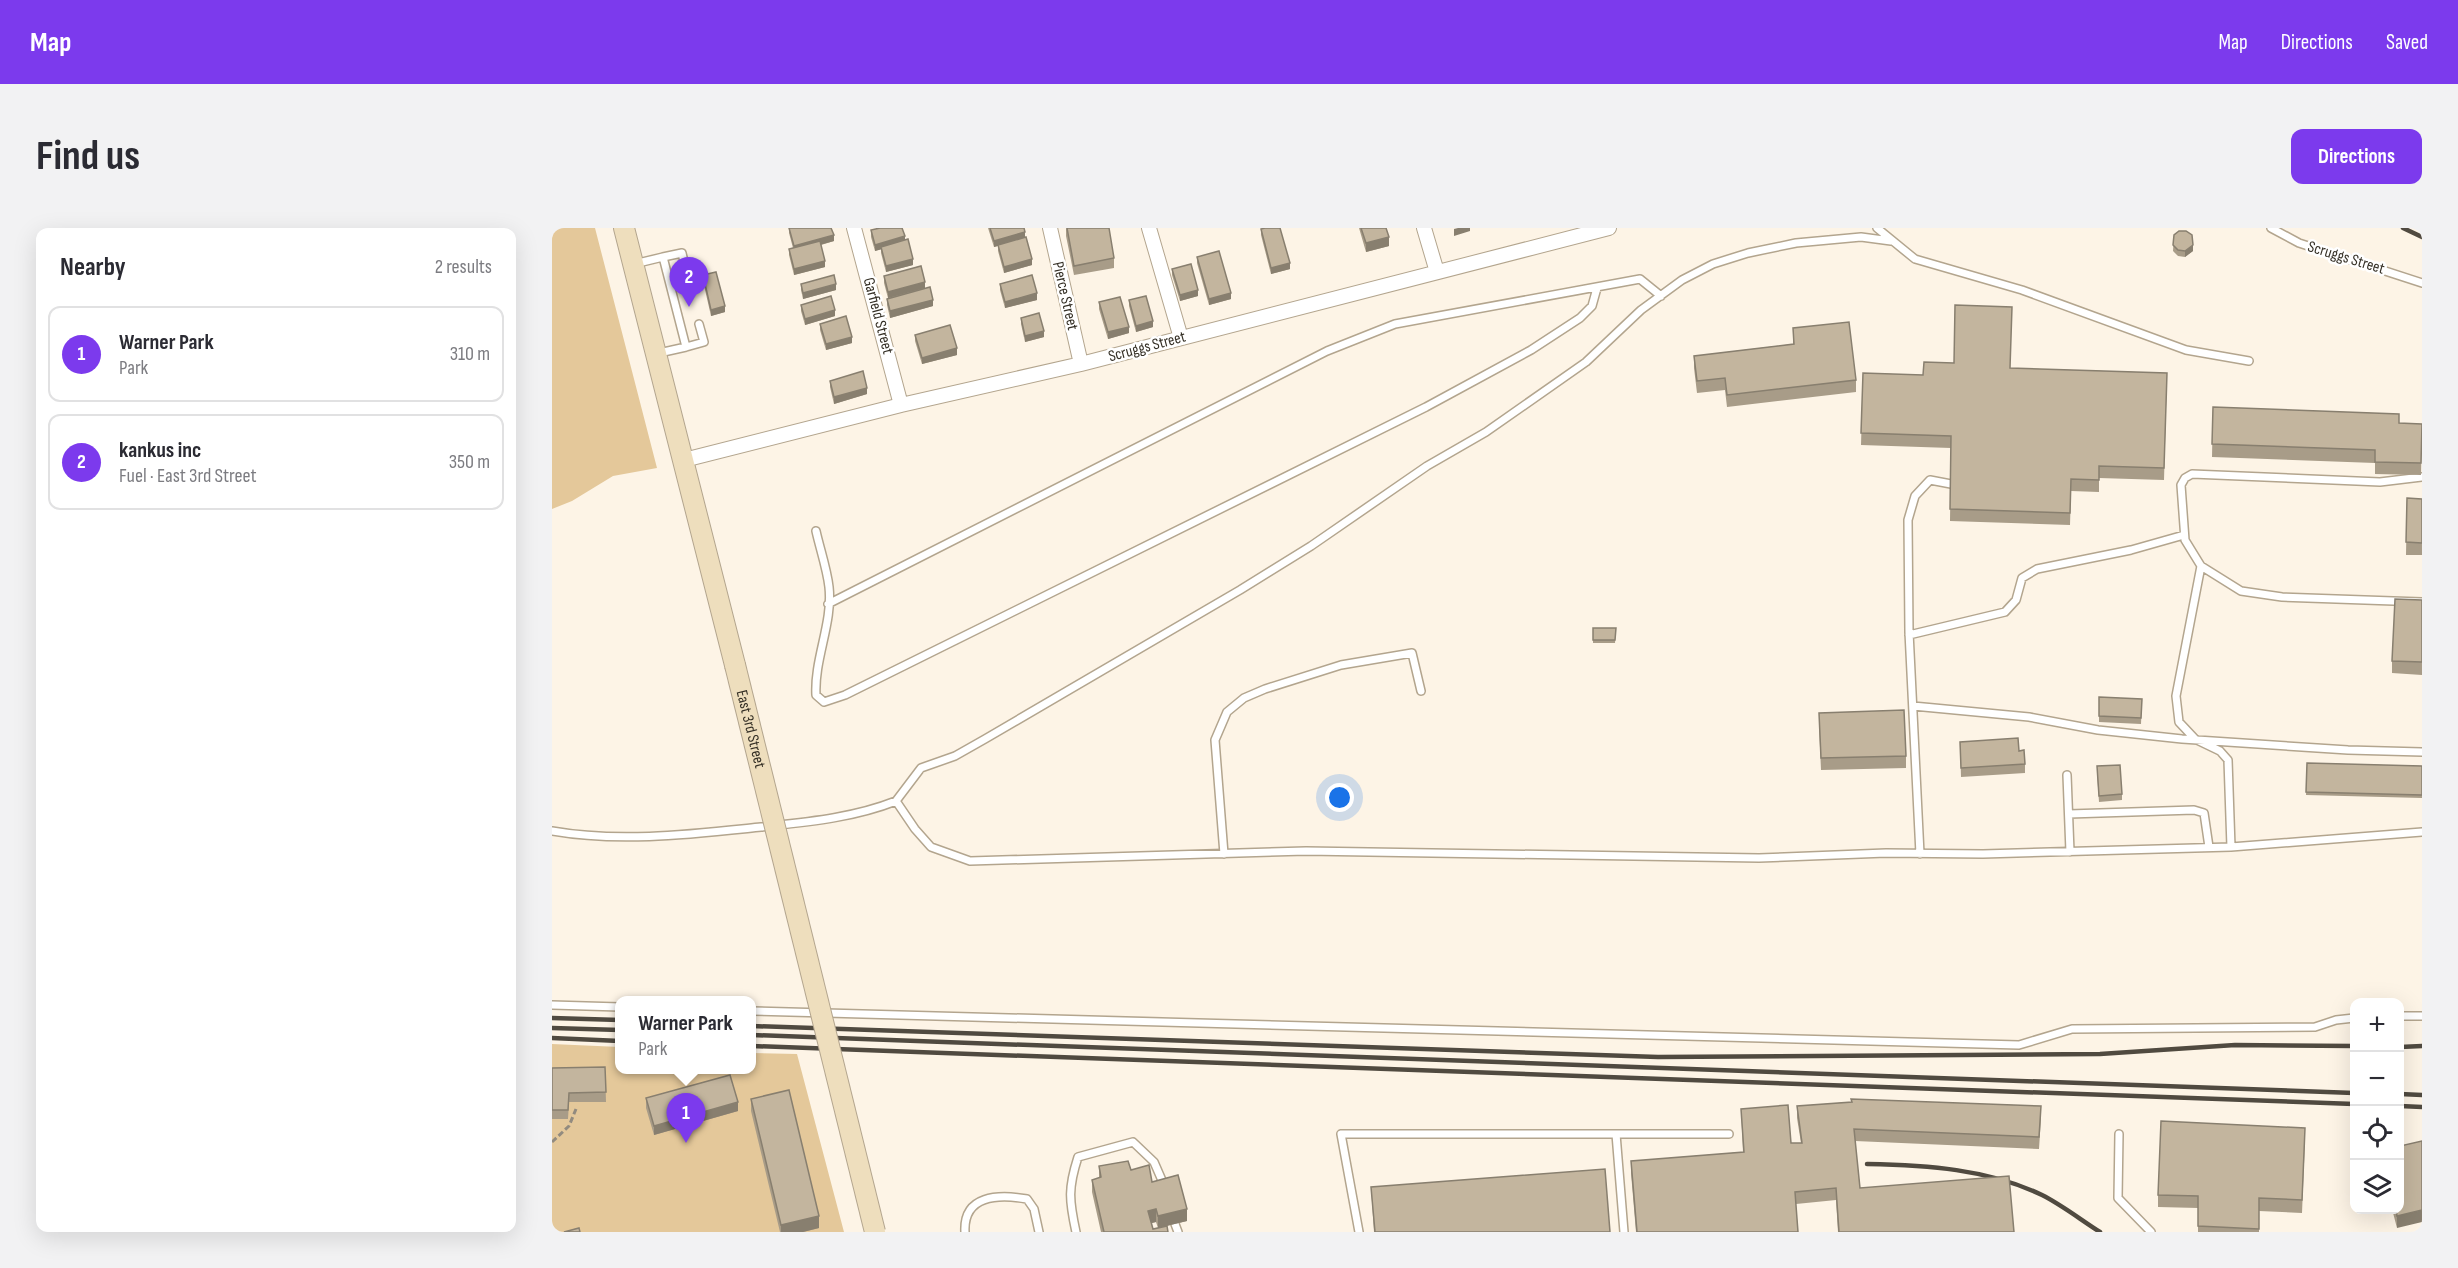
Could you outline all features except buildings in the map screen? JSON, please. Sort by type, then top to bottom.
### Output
[{"type":"main road","name":"East 3rd Street","points":[[624,228],[684,460],[875,1232]]},
{"type":"street","name":"Garfield Street","points":[[854,228],[901,405]]},
{"type":"street","name":"Pierce Street","points":[[1050,228],[1081,364]]},
{"type":"street","points":[[1149,228],[1180,338]]},
{"type":"street","points":[[1424,228],[1437,272]]},
{"type":"street","name":"Scruggs Street","points":[[684,460],[901,405],[1081,364],[1609,228]]},
{"type":"lane","points":[[1877,228],[1916,259],[2022,290],[2186,350],[2249,361]]},
{"type":"lane","name":"Scruggs Street","points":[[2271,228],[2299,243],[2422,284]]},
{"type":"lane","points":[[552,831],[586,837],[709,833],[829,819],[896,801],[921,768],[955,756],[1240,590],[1331,533],[1427,466],[1486,432],[1586,362],[1641,310],[1682,280],[1713,264],[1748,253],[1796,243],[1861,237],[1891,241]]},
{"type":"lane","points":[[633,264],[682,253],[689,284]]},
{"type":"lane","points":[[663,257],[686,347]]},
{"type":"lane","points":[[828,604],[1327,351],[1395,324],[1640,279],[1660,296]]},
{"type":"lane","points":[[816,531],[830,588],[826,627],[815,676],[816,695],[824,702],[845,695],[1426,407],[1531,350],[1580,318],[1592,306],[1596,288]]},
{"type":"lane","points":[[656,354],[704,342],[699,324]]},
{"type":"lane","points":[[2422,477],[2380,482],[2192,474],[2185,478],[2181,485],[2185,540],[2201,566],[2241,591],[2282,597],[2422,602]]},
{"type":"lane","points":[[1920,854],[1909,635],[1908,526],[1915,496],[1930,480],[1951,484]]},
{"type":"lane","points":[[1909,635],[2005,612],[2016,600],[2022,578],[2037,569],[2131,550],[2184,535]]},
{"type":"lane","points":[[2201,566],[2176,696],[2179,722],[2195,739],[2220,751],[2228,760],[2231,847]]},
{"type":"lane","points":[[1224,854],[1215,740],[1227,712],[1244,698],[1265,689],[1341,665],[1412,653],[1420,691]]},
{"type":"lane","points":[[1912,706],[2029,717],[2098,730],[2195,739],[2348,750],[2422,752]]},
{"type":"lane","points":[[2067,775],[2070,852]]},
{"type":"lane","points":[[896,801],[915,829],[931,847],[970,861],[1306,851],[1760,858],[2070,852],[2231,847],[2422,832]]},
{"type":"lane","points":[[2069,814],[2194,810],[2204,813],[2209,847]]},
{"type":"lane","points":[[552,1005],[615,1007]]},
{"type":"lane","points":[[756,1011],[2019,1045],[2072,1029],[2314,1027],[2350,1019]]},
{"type":"lane","points":[[2404,1016],[2422,1016]]},
{"type":"lane","points":[[1359,1232],[1341,1134],[1729,1134]]},
{"type":"lane","points":[[1616,1134],[1624,1232]]},
{"type":"lane","points":[[2119,1134],[2118,1198],[2151,1232]]},
{"type":"lane","points":[[1076,1232],[1069,1202],[1072,1177],[1078,1156],[1133,1142],[1154,1162],[1166,1191]]},
{"type":"lane","points":[[965,1232],[964,1221],[976,1203],[992,1198],[1018,1198],[1026,1199],[1034,1209],[1039,1232]]},
{"type":"lane","points":[[1175,1224],[1178,1232]]},
{"type":"path","points":[[552,1142],[569,1126],[576,1109]]},
{"type":"shaded area","points":[[552,228],[595,228],[657,468],[613,476],[572,501],[552,509]]},
{"type":"shaded area","points":[[552,1044],[615,1047],[615,1074],[756,1074],[756,1053],[797,1054],[844,1232],[552,1232]]},
{"type":"railway","points":[[2403,228],[2422,237]]},
{"type":"railway","points":[[552,1018],[615,1020]]},
{"type":"railway","points":[[756,1026],[1658,1057],[2100,1054],[2235,1045],[2350,1046]]},
{"type":"railway","points":[[552,1028],[615,1030]]},
{"type":"railway","points":[[756,1035],[2350,1093]]},
{"type":"railway","points":[[552,1038],[615,1041]]},
{"type":"railway","points":[[756,1046],[2350,1104]]},
{"type":"railway","points":[[2404,1047],[2422,1046]]},
{"type":"railway","points":[[2404,1094],[2422,1095]]},
{"type":"railway","points":[[2404,1106],[2422,1107]]},
{"type":"railway","points":[[1867,1164],[1934,1167],[2000,1179],[2042,1195],[2100,1232]]},
{"type":"place","name":"kankus inc","points":[[689,307]]},
{"type":"place","name":"Warner Park","points":[[686,1143]]}]
